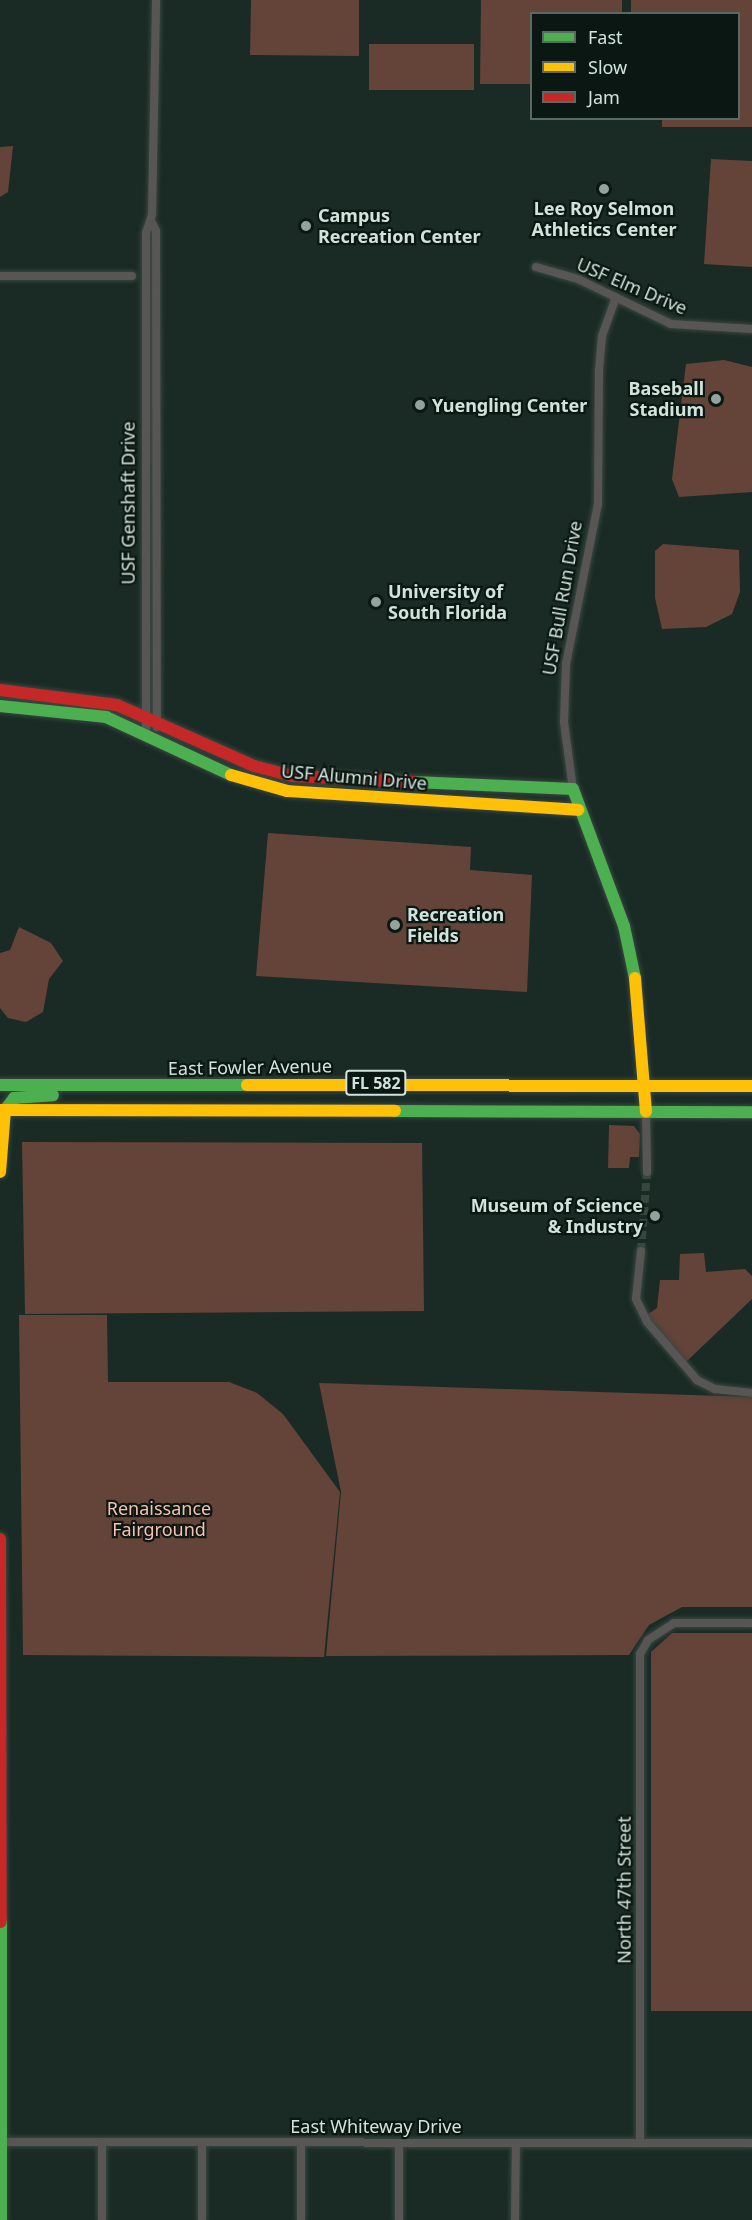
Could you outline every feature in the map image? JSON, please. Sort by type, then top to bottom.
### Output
[{"type":"street","points":[[151,221],[156,0]]},
{"type":"street","name":"USF Genshaft Drive","points":[[151,221],[146,233],[151,717]]},
{"type":"street","name":"USF Genshaft Drive","points":[[151,221],[156,276],[151,717]]},
{"type":"street","name":"USF Elm Drive","points":[[536,267],[616,297],[685,327],[752,329]]},
{"type":"street","points":[[0,276],[132,276]]},
{"type":"street","name":"USF Bull Run Drive","points":[[616,297],[602,336],[599,370],[598,504],[566,663],[564,722],[578,810],[606,867],[624,926],[638,991],[646,1084],[646,1112]]},
{"type":"street","name":"USF Alumni Drive","points":[[0,690],[78,697],[151,717],[254,766],[293,776],[573,789]]},
{"type":"street","name":"USF Alumni Drive","points":[[0,706],[78,712],[152,733],[243,780],[287,791],[578,810]]},
{"type":"street","points":[[151,717],[152,733]]},
{"type":"street","name":"East Fowler Avenue","points":[[0,1085],[121,1088],[646,1084],[752,1086]]},
{"type":"street","points":[[0,1172],[2,1110],[14,1098],[121,1088]]},
{"type":"street","name":"FL 582","points":[[2,1110],[752,1112]]},
{"type":"street","points":[[646,1112],[647,1172]]},
{"type":"street","points":[[641,1251],[636,1299],[653,1329],[697,1380],[714,1389],[752,1393]]},
{"type":"street","points":[[0,1539],[0,2220]]},
{"type":"street","name":"North 47th Street","points":[[640,2142],[640,1654],[648,1640],[674,1623],[752,1623]]},
{"type":"street","name":"East Whiteway Drive","points":[[0,2142],[752,2143]]},
{"type":"street","points":[[202,2142],[202,2220]]},
{"type":"street","points":[[301,2142],[301,2220]]},
{"type":"street","points":[[102,2143],[102,2220]]},
{"type":"street","points":[[399,2143],[399,2220]]},
{"type":"street","points":[[515,2220],[516,2143]]},
{"type":"green space","points":[[251,0],[359,0],[359,56],[250,55]]},
{"type":"green space","points":[[481,0],[622,0],[622,12],[530,12],[530,84],[480,84]]},
{"type":"green space","points":[[631,0],[752,0],[752,127],[662,127],[662,120],[740,120],[740,12],[631,12]]},
{"type":"green space","points":[[369,44],[474,44],[474,90],[369,90]]},
{"type":"green space","points":[[13,146],[8,192],[0,197],[0,147]]},
{"type":"green space","points":[[711,159],[752,161],[752,267],[704,264]]},
{"type":"green space","name":"Baseball Stadium","points":[[724,360],[752,367],[752,492],[679,497],[672,479],[686,364]]},
{"type":"green space","points":[[663,544],[739,550],[740,592],[732,614],[706,627],[662,629],[655,598],[655,551]]},
{"type":"green space","name":"Recreation Fields","points":[[268,833],[471,847],[470,870],[532,875],[527,992],[256,976]]},
{"type":"green space","points":[[19,927],[51,943],[63,961],[49,979],[43,1012],[26,1022],[8,1018],[0,1008],[0,953],[10,950]]},
{"type":"green space","points":[[609,1125],[634,1126],[640,1134],[639,1157],[630,1157],[629,1168],[608,1168]]},
{"type":"green space","points":[[22,1142],[422,1143],[424,1311],[25,1314]]},
{"type":"green space","points":[[704,1253],[706,1272],[745,1269],[752,1276],[752,1299],[686,1362],[645,1316],[657,1308],[660,1280],[679,1280],[680,1254]]},
{"type":"green space","name":"Renaissance Fairground","points":[[19,1315],[107,1315],[108,1382],[229,1382],[257,1393],[283,1414],[340,1492],[324,1657],[23,1655]]},
{"type":"green space","points":[[319,1383],[752,1397],[752,1607],[682,1607],[649,1625],[629,1655],[326,1656],[341,1492]]},
{"type":"green space","points":[[672,1633],[752,1633],[752,2011],[651,2011],[651,1652]]},
{"type":"tunnel","points":[[641,1251],[647,1172]]},
{"type":"traffic: fast","points":[[0,706],[106,717],[231,775]]},
{"type":"traffic: fast","points":[[414,782],[573,789],[624,926],[635,978]]},
{"type":"traffic: fast","points":[[0,1085],[247,1085]]},
{"type":"traffic: fast","points":[[5,1110],[14,1098],[53,1095]]},
{"type":"traffic: fast","points":[[395,1111],[752,1112]]},
{"type":"traffic: fast","points":[[1,1922],[1,2220]]},
{"type":"traffic: slow","points":[[231,775],[287,791],[578,810]]},
{"type":"traffic: slow","points":[[635,978],[646,1112]]},
{"type":"traffic: slow","points":[[247,1085],[752,1086]]},
{"type":"traffic: slow","points":[[0,1110],[395,1111]]},
{"type":"traffic: slow","points":[[0,1172],[5,1110]]},
{"type":"traffic: jam","points":[[0,690],[117,705],[254,766],[293,776],[414,782]]},
{"type":"traffic: jam","points":[[0,1539],[1,1922]]},
{"type":"place","name":"Lee Roy Selmon Athletics Center","points":[[604,189]]},
{"type":"place","name":"Campus Recreation Center","points":[[306,226]]},
{"type":"place","name":"Baseball Stadium","points":[[716,399]]},
{"type":"place","name":"Yuengling Center","points":[[420,405]]},
{"type":"place","name":"University of South Florida","points":[[376,602]]},
{"type":"place","name":"Recreation Fields","points":[[395,925]]},
{"type":"place","name":"Museum of Science & Industry","points":[[655,1216]]}]
